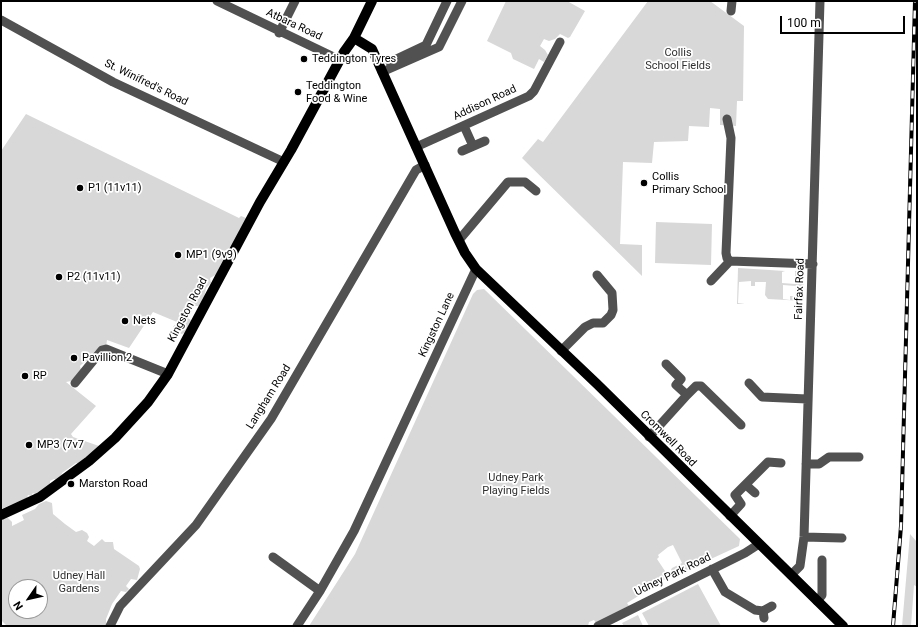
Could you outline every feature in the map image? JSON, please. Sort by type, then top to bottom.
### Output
[{"type":"main road","name":"Kingston Road","points":[[1,515],[40,497],[101,451],[148,402],[168,374],[340,60],[354,38],[372,1]]},
{"type":"main road","points":[[354,38],[372,49],[465,253],[476,269]]},
{"type":"main road","name":"Cromwell Road","points":[[476,269],[843,626]]},
{"type":"street","name":"Atbara Road","points":[[217,1],[340,60]]},
{"type":"street","points":[[279,32],[295,1]]},
{"type":"street","points":[[381,69],[426,45],[447,1]]},
{"type":"street","points":[[381,69],[439,47],[462,1]]},
{"type":"street","points":[[731,11],[732,1]]},
{"type":"street","name":"Fairfax Road","points":[[791,575],[800,566],[804,536],[820,1]]},
{"type":"street","name":"St. Winifred's Road","points":[[1,20],[113,82],[284,162]]},
{"type":"street","name":"Addison Road","points":[[416,147],[529,96],[534,91],[560,42]]},
{"type":"street","points":[[727,119],[731,138],[726,253],[727,258],[730,261]]},
{"type":"street","points":[[464,126],[473,146]]},
{"type":"street","points":[[462,151],[485,141]]},
{"type":"street","name":"Langham Road","points":[[110,626],[120,606],[196,525],[271,419],[416,170],[425,165]]},
{"type":"street","points":[[459,240],[508,182],[525,182],[536,191]]},
{"type":"street","points":[[711,281],[730,261],[813,264]]},
{"type":"street","name":"Kingston Lane","points":[[297,626],[320,591],[354,531],[476,269]]},
{"type":"street","points":[[561,351],[585,327],[593,323],[603,323],[611,315],[613,310],[612,293],[596,275]]},
{"type":"street","points":[[75,383],[102,350],[106,349],[168,374]]},
{"type":"street","points":[[666,364],[681,379],[676,385],[687,395]]},
{"type":"street","points":[[749,383],[762,397],[807,399]]},
{"type":"street","points":[[649,437],[696,386],[701,386],[741,425]]},
{"type":"street","points":[[806,464],[819,464],[830,457],[847,456],[859,458]]},
{"type":"street","points":[[730,516],[740,504],[735,495],[768,462],[781,463]]},
{"type":"street","points":[[746,485],[755,493]]},
{"type":"street","points":[[804,536],[842,538]]},
{"type":"street","name":"Udney Park Road","points":[[598,626],[745,553],[759,544]]},
{"type":"street","points":[[273,557],[320,591]]},
{"type":"street","points":[[817,600],[822,595],[822,560]]},
{"type":"street","points":[[712,569],[725,592],[764,614],[772,606]]},
{"type":"green space","points":[[506,1],[567,1],[585,11],[570,37],[568,38],[560,34],[555,39],[549,41],[544,39],[540,46],[548,55],[544,62],[539,59],[534,69],[513,59],[511,53],[487,41]]},
{"type":"green space","name":"Collis School Fields","points":[[648,1],[710,1],[744,26],[743,101],[737,101],[736,126],[720,125],[720,109],[710,108],[709,127],[689,126],[688,141],[654,142],[652,163],[623,162],[620,244],[642,245],[642,276],[522,158],[538,139],[543,142]]},
{"type":"green space","points":[[26,114],[239,218],[241,216],[246,218],[244,226],[239,230],[239,234],[233,247],[226,250],[226,257],[219,273],[210,278],[211,283],[206,288],[204,298],[200,306],[194,306],[188,318],[192,321],[186,333],[181,334],[173,327],[177,322],[153,312],[129,348],[107,340],[106,347],[82,364],[80,366],[81,370],[71,381],[66,382],[96,406],[71,434],[73,437],[99,446],[99,451],[83,465],[76,463],[62,473],[61,477],[57,480],[54,479],[50,481],[50,485],[39,497],[33,493],[31,496],[28,495],[27,498],[1,509],[1,151]]},
{"type":"green space","points":[[656,222],[712,224],[711,265],[655,263]]},
{"type":"green space","points":[[738,268],[785,271],[782,272],[782,283],[795,284],[795,271],[803,271],[804,301],[768,299],[765,295],[766,282],[755,282],[755,286],[751,286],[751,281],[739,282],[738,303],[745,304],[737,304]],"holes":[[[783,285],[796,286],[795,296],[790,296],[790,300],[783,299]]]},
{"type":"green space","name":"Udney Park Playing Fields","points":[[484,289],[740,539],[739,546],[674,576],[671,570],[672,568],[682,563],[673,545],[668,547],[658,555],[659,557],[657,559],[669,577],[627,603],[629,606],[596,623],[594,620],[589,622],[588,626],[309,626],[355,554],[473,294],[477,290]]},
{"type":"green space","name":"Udney Hall Gardens","points":[[46,501],[52,503],[53,514],[76,532],[82,530],[87,533],[89,537],[87,541],[94,546],[102,539],[105,542],[113,542],[114,549],[139,566],[140,569],[137,580],[131,579],[126,586],[129,589],[126,592],[121,591],[112,604],[106,619],[106,626],[7,626],[1,620],[1,519],[8,518],[12,522],[12,526],[24,520],[22,515],[35,509],[39,504]]},
{"type":"green space","points":[[910,534],[917,542],[917,587],[914,585],[911,626],[902,626]]},
{"type":"green space","points":[[698,584],[721,626],[649,626],[642,613]]},
{"type":"green space","points":[[638,615],[643,626],[624,626],[622,623]]},
{"type":"railway","points":[[893,626],[901,526],[915,1]]},
{"type":"place","name":"Teddington Tyres","points":[[304,59]]},
{"type":"place","name":"Teddington Food & Wine","points":[[298,92]]},
{"type":"place","name":"Collis Primary School","points":[[644,183]]},
{"type":"place","name":"P1 (11v11)","points":[[80,188]]},
{"type":"place","name":"MP1 (9v9)","points":[[178,255]]},
{"type":"place","name":"P2 (11v11)","points":[[59,277]]},
{"type":"place","name":"Nets","points":[[125,321]]},
{"type":"place","name":"Pavillion 2","points":[[74,358]]},
{"type":"place","name":"RP","points":[[25,376]]},
{"type":"place","name":"MP3 (7v7","points":[[29,445]]},
{"type":"place","name":"Marston Road","points":[[71,484]]}]
